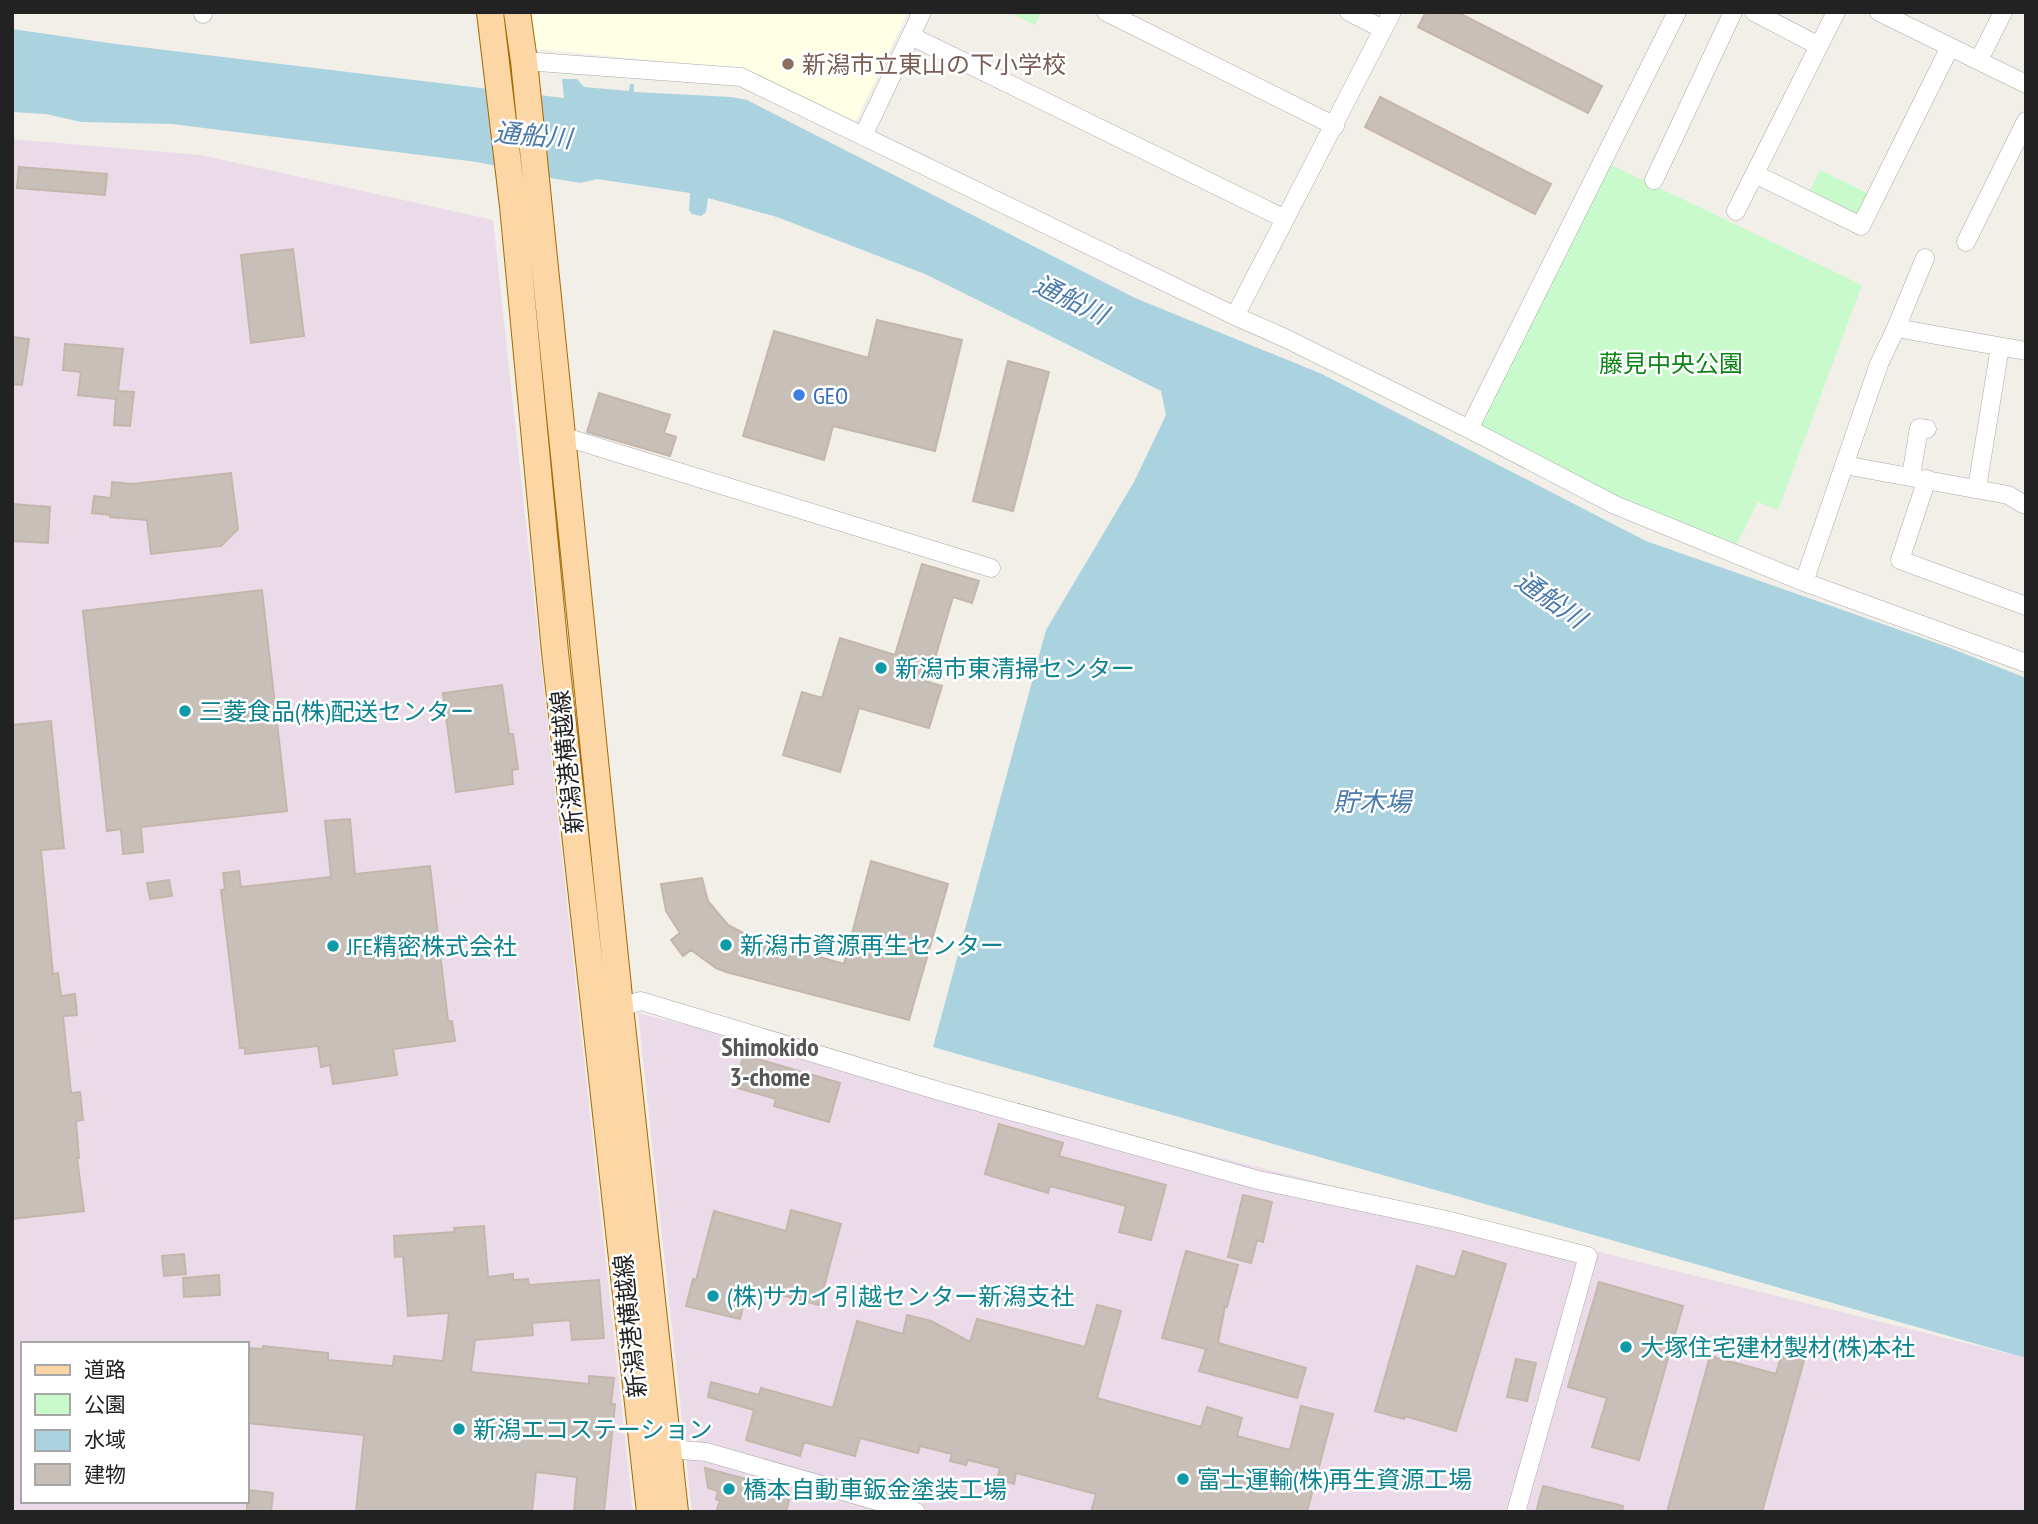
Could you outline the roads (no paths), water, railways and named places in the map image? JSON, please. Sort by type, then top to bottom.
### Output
[{"type":"main road","name":"新潟港横越線","points":[[490,12],[497,74],[525,205],[562,436],[620,1007],[656,1448],[650,1512]]},
{"type":"main road","name":"新潟港横越線","points":[[517,12],[524,67],[525,205],[554,639],[596,1019],[656,1448],[675,1512]]},
{"type":"street","points":[[863,136],[922,12]]},
{"type":"street","points":[[1106,12],[1335,126]]},
{"type":"street","points":[[1349,12],[1383,29]]},
{"type":"street","points":[[1235,316],[1392,12]]},
{"type":"street","points":[[1469,429],[1677,12]]},
{"type":"street","points":[[1654,180],[1733,12]]},
{"type":"street","points":[[1754,12],[1819,46]]},
{"type":"street","points":[[1736,211],[1836,12]]},
{"type":"street","points":[[1879,12],[1912,19],[1950,47],[2026,83]]},
{"type":"street","points":[[1979,60],[2003,12]]},
{"type":"street","points":[[911,36],[1285,219]]},
{"type":"street","points":[[1755,174],[1861,226],[1950,47]]},
{"type":"street","points":[[524,67],[741,77],[1285,338],[1615,505],[1804,582],[2026,663]]},
{"type":"street","points":[[1966,242],[2026,121]]},
{"type":"street","points":[[1804,582],[1879,364],[1925,258]]},
{"type":"street","points":[[1896,328],[2026,351]]},
{"type":"street","points":[[1977,488],[2000,347]]},
{"type":"street","points":[[1927,429],[1919,428],[1919,478],[1900,560],[2026,606]]},
{"type":"street","points":[[562,436],[991,568]]},
{"type":"street","points":[[1844,464],[1977,488],[2008,495],[2026,503]]},
{"type":"street","points":[[596,1019],[620,1007],[641,1001],[939,1091],[1258,1180],[1446,1220],[1588,1256],[1516,1512]]},
{"type":"street","points":[[656,1448],[706,1452],[916,1512]]},
{"type":"water","name":"貯木場","points":[[12,29],[564,98],[562,79],[577,79],[584,87],[629,91],[630,84],[634,84],[634,92],[747,100],[1135,298],[1322,374],[1646,541],[1945,646],[2026,678],[2026,1358],[933,1047],[1046,630],[1134,482],[1166,415],[1161,391],[925,274],[777,217],[708,198],[706,212],[701,216],[692,214],[689,210],[690,193],[597,179],[581,183],[477,162],[172,124],[81,122],[46,114],[12,112]]},
{"type":"place","name":"新潟市立東山の下小学校","points":[[788,64]]},
{"type":"place","name":"GEO","points":[[799,395]]},
{"type":"place","name":"新潟市東清掃センター","points":[[881,668]]},
{"type":"place","name":"三菱食品(株)配送センター","points":[[185,711]]},
{"type":"place","name":"新潟市資源再生センター","points":[[726,945]]},
{"type":"place","name":"JFE精密株式会社","points":[[333,946]]},
{"type":"place","name":"(株)サカイ引越センター新潟支社","points":[[713,1296]]},
{"type":"place","name":"大塚住宅建材製材(株)本社","points":[[1626,1347]]},
{"type":"place","name":"新潟エコステーション","points":[[459,1429]]},
{"type":"place","name":"富士運輸(株)再生資源工場","points":[[1183,1479]]},
{"type":"place","name":"橋本自動車鈑金塗装工場","points":[[729,1489]]},
{"type":"district","name":"Shimokido 3-chome","points":[[770,1061]]},
{"type":"water label","name":"通船川","points":[[533,135]]},
{"type":"water label","name":"通船川","points":[[1071,299]]},
{"type":"water label","name":"通船川","points":[[1551,599]]},
{"type":"park label","name":"藤見中央公園","points":[[1671,363]]}]
